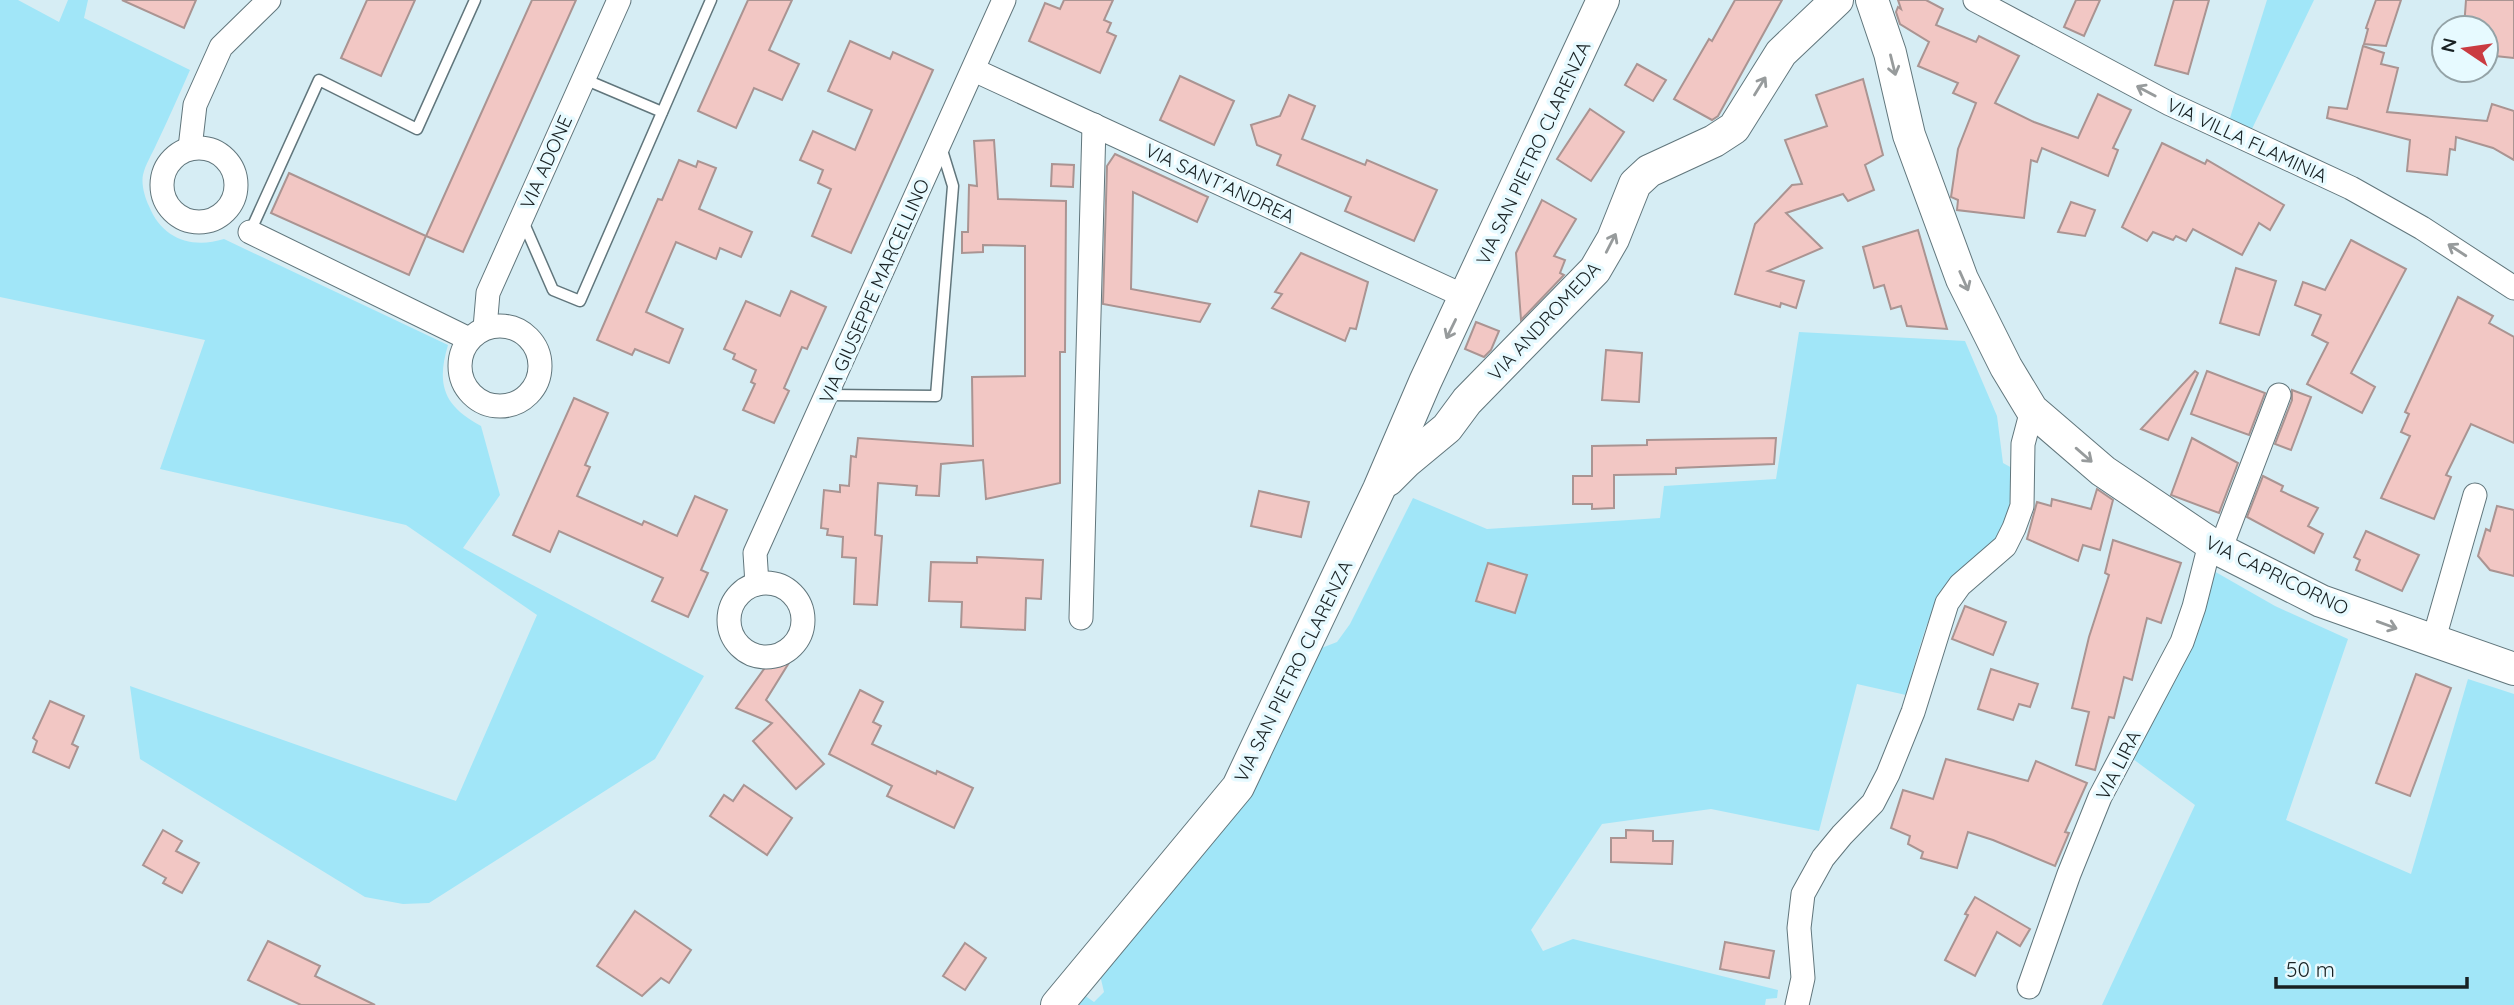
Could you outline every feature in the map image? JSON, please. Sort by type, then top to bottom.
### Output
[{"type":"main road","name":"VIA SAN PIETRO CLARENZA","points":[[1057,1005],[1238,787],[1380,489],[1425,382],[1603,0]]},
{"type":"main road","name":"VIA ANDROMEDA","points":[[1380,489],[1406,462],[1447,428],[1467,401],[1595,270],[1613,239],[1635,184],[1649,171],[1714,141],[1734,128],[1781,53],[1837,0]]},
{"type":"main road","name":"VIA CAPRICORNO","points":[[1872,0],[1890,53],[1909,135],[1962,279],[2006,367],[2032,410],[2103,471],[2215,547],[2321,601],[2514,668]]},
{"type":"main road","points":[[1425,382],[1430,394],[1441,402],[1454,405],[1467,401]]},
{"type":"street","points":[[190,148],[195,105],[221,47],[270,0]]},
{"type":"street","name":"VIA ADONE","points":[[250,232],[477,333],[488,293],[619,0]]},
{"type":"street","name":"VIA GIUSEPPE MARCELLINO","points":[[757,584],[755,553],[1004,0]]},
{"type":"street","name":"VIA VILLA FLAMINIA","points":[[1975,0],[2170,104],[2351,188],[2422,228],[2514,288]]},
{"type":"street","name":"VIA SANT'ANDREA","points":[[974,70],[1466,297]]},
{"type":"street","points":[[1082,618],[1094,125]]},
{"type":"street","name":"VIA LIRA","points":[[2029,988],[2069,874],[2100,797],[2182,642],[2215,547],[2279,395]]},
{"type":"street","points":[[1797,1005],[1803,978],[1799,928],[1803,894],[1823,858],[1874,803],[1913,712],[1936,631],[1947,603],[1960,585],[2005,547],[2014,528],[2022,506],[2022,444],[2032,410]]},
{"type":"street","points":[[2433,642],[2475,495]]},
{"type":"lane","points":[[250,232],[319,80],[417,129],[475,0]]},
{"type":"lane","points":[[522,218],[553,290],[580,301],[711,0]]},
{"type":"lane","points":[[584,79],[662,112]]},
{"type":"lane","points":[[827,395],[936,396],[953,186],[940,145]]},
{"type":"shaded area","points":[[0,0],[18,0],[59,22],[68,0],[88,0],[84,18],[190,70],[147,163],[143,179],[148,203],[155,217],[170,234],[190,242],[224,239],[448,345],[443,372],[446,393],[459,411],[481,426],[500,495],[463,548],[704,676],[655,759],[429,903],[403,904],[365,897],[140,759],[130,686],[456,801],[537,615],[406,525],[160,469],[205,340],[0,297]]},
{"type":"shaded area","points":[[2267,0],[2314,0],[2250,133],[2230,118]]},
{"type":"shaded area","points":[[1799,332],[1965,341],[1997,416],[2003,463],[2012,468],[2005,524],[2000,535],[1983,556],[1942,592],[1925,629],[1906,695],[1857,684],[1819,831],[1711,809],[1602,824],[1531,930],[1543,951],[1573,939],[1778,990],[1777,998],[1766,999],[1765,1005],[1075,1005],[1084,995],[1094,1002],[1104,992],[1100,975],[1254,791],[1319,649],[1337,642],[1350,624],[1413,498],[1487,529],[1660,518],[1664,486],[1776,479]]},
{"type":"shaded area","points":[[2212,570],[2275,606],[2348,639],[2286,820],[2411,874],[2468,679],[2514,694],[2514,1005],[2102,1005],[2195,805],[2133,759],[2190,651]]},
{"type":"building","points":[[122,0],[196,0],[184,28]]},
{"type":"building","points":[[367,0],[415,0],[381,76],[341,58]]},
{"type":"building","points":[[532,0],[576,0],[463,252],[426,236]]},
{"type":"building","points":[[748,0],[792,0],[769,50],[799,64],[782,100],[754,88],[736,128],[698,111]]},
{"type":"building","points":[[1064,0],[1113,0],[1104,20],[1111,23],[1107,32],[1116,36],[1100,73],[1029,41],[1045,3],[1060,9]]},
{"type":"building","points":[[1735,0],[1782,0],[1718,116],[1712,120],[1674,99]]},
{"type":"building","points":[[1898,0],[1926,0],[1943,9],[1936,25],[1976,42],[1979,36],[2019,56],[1995,103],[2034,122],[2078,138],[2098,94],[2131,110],[2113,148],[2118,150],[2108,176],[2042,148],[2037,162],[2031,160],[2024,218],[1957,210],[1958,200],[1951,197],[1958,149],[1976,103],[1953,93],[1958,83],[1918,66],[1929,42],[1900,24],[1896,12],[1898,7],[1901,9]]},
{"type":"building","points":[[2076,0],[2100,0],[2084,36],[2064,27]]},
{"type":"building","points":[[2174,0],[2209,0],[2188,74],[2155,65]]},
{"type":"building","points":[[2376,0],[2401,0],[2386,46],[2364,44],[2368,29],[2366,28]]},
{"type":"building","points":[[2466,0],[2514,0],[2514,58],[2500,56],[2500,14],[2465,14]]},
{"type":"building","points":[[850,41],[890,59],[893,52],[933,70],[851,253],[812,236],[831,189],[818,183],[823,170],[800,160],[813,131],[855,150],[872,110],[828,91]]},
{"type":"building","points":[[2363,46],[2384,53],[2381,64],[2398,68],[2387,112],[2487,121],[2492,104],[2514,111],[2514,160],[2493,148],[2456,137],[2455,150],[2450,149],[2447,175],[2407,171],[2410,140],[2327,118],[2329,107],[2347,109]]},
{"type":"building","points":[[1637,64],[1666,80],[1653,101],[1625,85]]},
{"type":"building","points":[[1180,76],[1234,101],[1214,145],[1160,120]]},
{"type":"building","points":[[1863,79],[1883,155],[1865,165],[1874,190],[1848,201],[1843,194],[1786,213],[1822,248],[1768,271],[1804,281],[1796,308],[1781,303],[1780,307],[1735,294],[1755,224],[1792,185],[1802,184],[1785,140],[1827,126],[1816,95]]},
{"type":"building","points":[[1289,95],[1315,106],[1302,139],[1365,165],[1367,160],[1437,190],[1414,241],[1345,211],[1351,197],[1277,165],[1281,155],[1257,145],[1251,125],[1280,116]]},
{"type":"building","points":[[1590,109],[1624,132],[1591,181],[1557,159]]},
{"type":"building","points":[[994,140],[998,199],[1066,201],[1065,352],[1060,352],[1060,483],[986,499],[983,460],[941,464],[939,496],[916,495],[917,486],[878,483],[875,535],[882,536],[877,605],[854,604],[856,558],[842,557],[843,537],[827,535],[828,529],[821,528],[824,490],[840,492],[840,485],[849,486],[851,456],[856,457],[858,438],[973,446],[972,377],[1025,376],[1025,246],[983,245],[983,252],[962,253],[962,232],[968,232],[969,185],[977,186],[974,141]]},
{"type":"building","points":[[2162,143],[2205,164],[2207,160],[2284,205],[2270,230],[2259,223],[2242,255],[2193,229],[2186,241],[2176,236],[2173,240],[2153,232],[2147,241],[2122,227]]},
{"type":"building","points":[[1115,154],[1208,197],[1197,222],[1133,192],[1131,289],[1210,304],[1200,322],[1103,304],[1107,166]]},
{"type":"building","points":[[679,160],[696,167],[698,161],[716,168],[699,209],[752,232],[741,257],[720,248],[716,259],[676,242],[646,312],[683,329],[669,363],[635,349],[632,355],[597,340],[658,199],[662,200]]},
{"type":"building","points":[[1052,164],[1074,165],[1073,187],[1051,186]]},
{"type":"building","points":[[289,173],[426,236],[409,275],[271,213]]},
{"type":"building","points":[[1542,200],[1576,219],[1554,256],[1565,260],[1560,273],[1564,275],[1521,320],[1516,253]]},
{"type":"building","points":[[2071,202],[2095,210],[2085,236],[2058,232]]},
{"type":"building","points":[[1918,230],[1947,329],[1907,326],[1901,306],[1891,309],[1884,285],[1874,288],[1863,247]]},
{"type":"building","points":[[2351,240],[2406,269],[2351,373],[2375,387],[2362,413],[2307,384],[2328,343],[2312,335],[2321,315],[2295,305],[2303,282],[2325,290]]},
{"type":"building","points":[[1301,253],[1368,282],[1356,329],[1350,328],[1345,341],[1272,308],[1282,294],[1275,292]]},
{"type":"building","points":[[2236,268],[2276,281],[2259,335],[2220,323]]},
{"type":"building","points":[[791,291],[826,307],[807,349],[802,347],[784,388],[789,391],[774,423],[743,410],[755,384],[751,382],[756,370],[733,359],[735,354],[724,349],[746,301],[780,316]]},
{"type":"building","points":[[2458,297],[2493,316],[2489,323],[2514,337],[2514,443],[2471,424],[2446,475],[2451,477],[2434,519],[2381,498],[2410,436],[2401,432],[2409,414],[2405,412]]},
{"type":"building","points":[[1476,322],[1499,331],[1491,350],[1484,357],[1465,349]]},
{"type":"building","points":[[1606,350],[1642,353],[1639,402],[1602,400]]},
{"type":"building","points":[[2195,371],[2198,373],[2168,440],[2141,429]]},
{"type":"building","points":[[2207,371],[2265,393],[2249,435],[2191,414]]},
{"type":"building","points":[[2292,390],[2311,397],[2291,450],[2275,444],[2292,400]]},
{"type":"building","points":[[574,398],[608,413],[585,465],[590,467],[577,496],[642,525],[644,521],[677,536],[695,496],[727,510],[701,570],[708,573],[688,617],[652,601],[663,578],[559,531],[550,552],[513,535]]},
{"type":"building","points":[[1776,438],[1774,464],[1676,468],[1676,474],[1614,475],[1614,508],[1592,509],[1592,504],[1573,504],[1573,476],[1592,476],[1592,446],[1647,445],[1647,440]]},
{"type":"building","points":[[2192,438],[2238,463],[2219,513],[2171,495]]},
{"type":"building","points":[[2263,476],[2283,486],[2281,491],[2318,508],[2308,526],[2323,534],[2314,553],[2247,517]]},
{"type":"building","points":[[2097,489],[2113,500],[2100,550],[2083,545],[2078,561],[2027,539],[2037,502],[2051,506],[2052,499],[2091,509]]},
{"type":"building","points":[[1259,491],[1309,502],[1301,537],[1251,526]]},
{"type":"building","points":[[2497,506],[2514,510],[2514,576],[2490,570],[2478,556],[2486,529],[2490,531]]},
{"type":"building","points":[[2366,531],[2419,555],[2402,591],[2356,570],[2360,560],[2354,557]]},
{"type":"building","points":[[2113,540],[2181,563],[2161,623],[2147,618],[2132,680],[2124,677],[2114,718],[2109,717],[2095,770],[2076,765],[2089,712],[2072,708],[2089,637],[2109,575],[2105,573]]},
{"type":"building","points":[[977,557],[1043,560],[1041,599],[1026,598],[1025,630],[961,627],[962,602],[929,601],[931,562],[977,563]]},
{"type":"building","points":[[1488,563],[1527,575],[1515,613],[1476,601]]},
{"type":"building","points":[[1965,606],[2006,622],[1993,655],[1952,639]]},
{"type":"building","points":[[782,644],[795,653],[766,700],[824,764],[796,789],[753,741],[772,723],[736,708]]},
{"type":"building","points":[[1991,669],[2038,684],[2030,707],[2019,704],[2013,720],[1978,709]]},
{"type":"building","points":[[2416,674],[2451,688],[2410,796],[2376,783]]},
{"type":"building","points":[[860,690],[883,702],[873,722],[881,726],[872,744],[973,788],[954,828],[887,796],[892,786],[829,754]]},
{"type":"building","points":[[50,701],[84,716],[72,744],[78,747],[69,768],[33,752],[37,741],[33,738]]},
{"type":"building","points":[[1946,759],[2028,781],[2036,761],[2087,783],[2065,832],[2069,833],[2055,866],[1968,832],[1957,868],[1921,858],[1923,852],[1908,844],[1910,836],[1891,828],[1903,790],[1933,799]]},
{"type":"building","points":[[744,785],[792,818],[767,855],[710,816],[724,795],[733,801]]},
{"type":"building","points":[[163,830],[182,841],[176,851],[199,863],[182,893],[163,883],[166,878],[143,865]]},
{"type":"building","points":[[1626,830],[1653,831],[1653,841],[1673,841],[1672,864],[1611,862],[1611,838],[1626,838]]},
{"type":"building","points":[[1975,897],[2030,929],[2020,946],[1997,932],[1975,976],[1945,960]]},
{"type":"building","points":[[635,911],[691,950],[669,983],[661,978],[642,996],[597,966]]},
{"type":"building","points":[[268,941],[320,966],[315,976],[375,1005],[301,1005],[248,980]]},
{"type":"building","points":[[1725,942],[1774,951],[1769,978],[1720,969]]},
{"type":"building","points":[[965,943],[986,958],[965,990],[943,976]]}]
